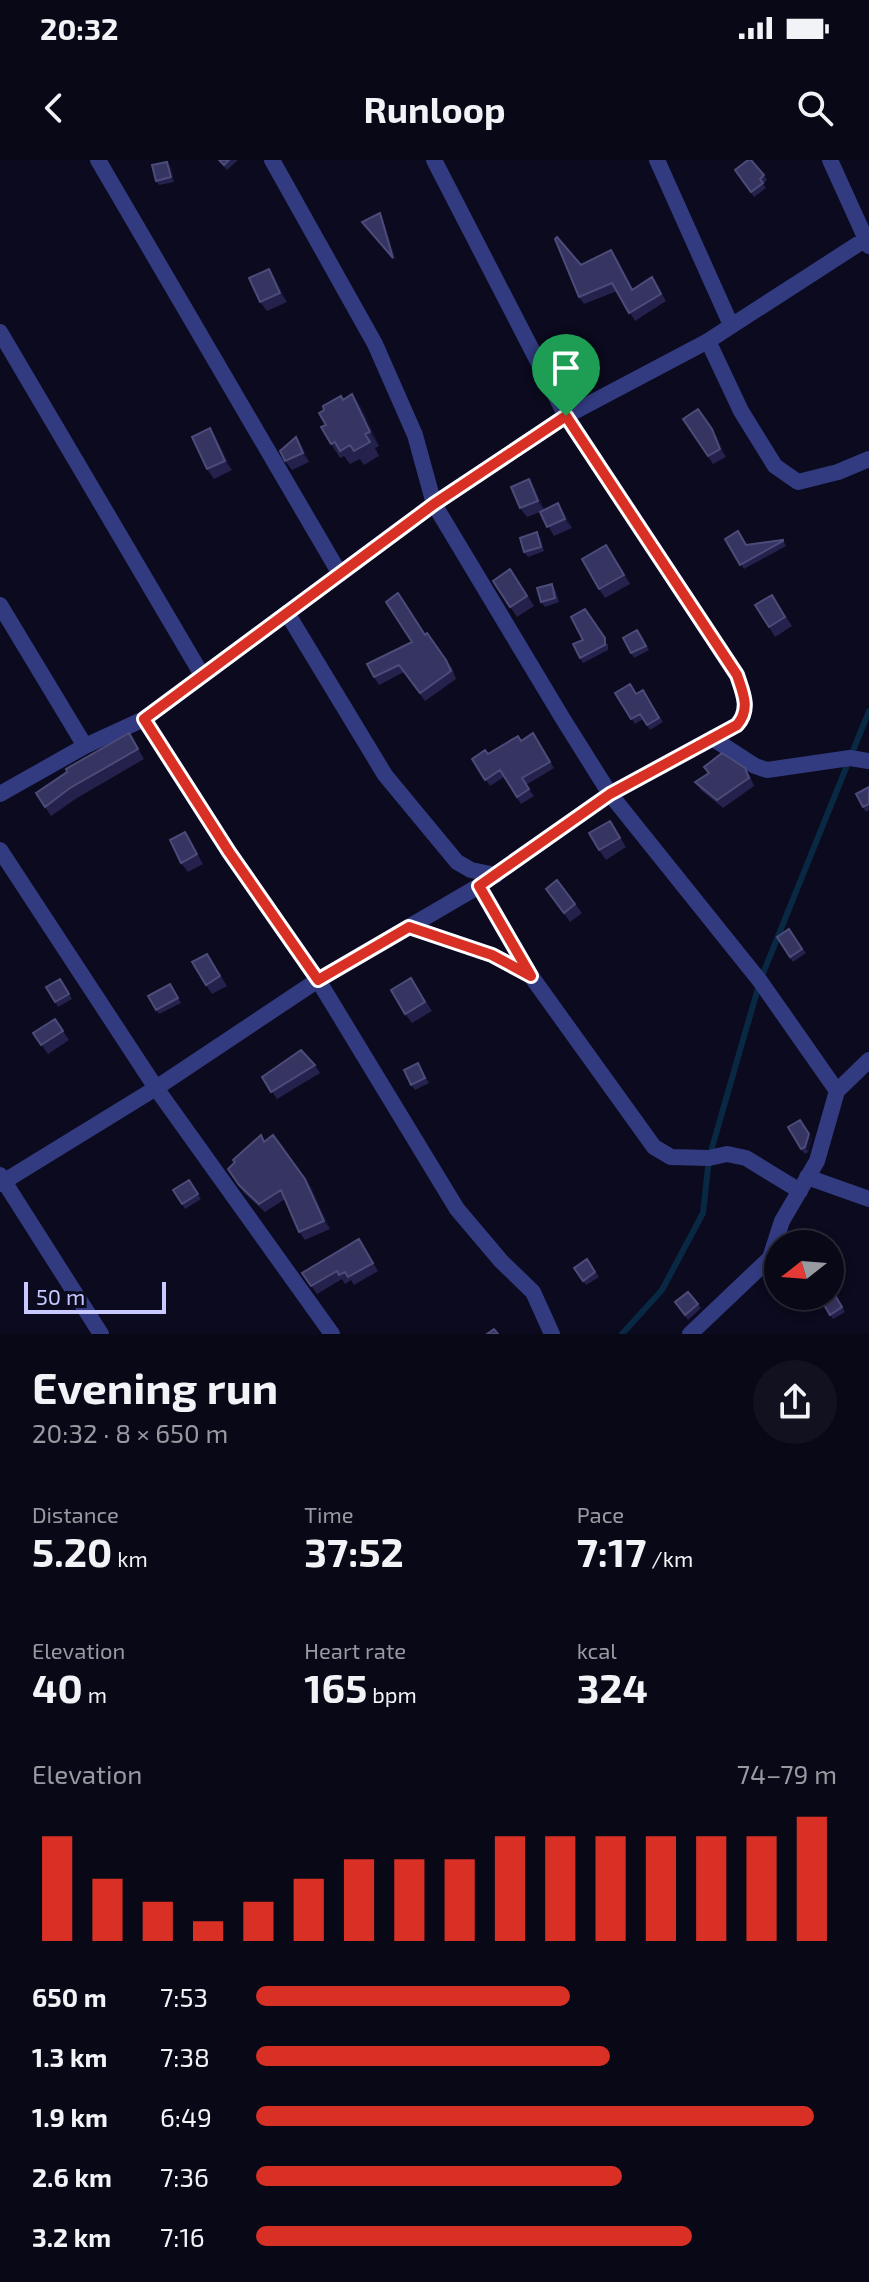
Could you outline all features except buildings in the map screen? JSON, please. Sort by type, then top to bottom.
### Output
[{"type":"street","points":[[98,160],[340,574]]},
{"type":"street","points":[[272,160],[375,344],[415,435],[434,504],[610,794],[760,981],[837,1091]]},
{"type":"street","points":[[101,1334],[1,1180],[156,1088],[318,980],[479,886],[610,794],[743,719],[746,702],[737,675],[566,416],[434,160]]},
{"type":"street","points":[[657,160],[731,325]]},
{"type":"street","points":[[0,794],[85,746],[144,719],[434,504],[566,416],[708,341],[868,241],[830,160]]},
{"type":"street","points":[[0,332],[202,675]]},
{"type":"street","points":[[708,341],[741,411],[775,466],[798,482],[838,472],[869,459]]},
{"type":"street","points":[[0,605],[85,746]]},
{"type":"street","points":[[287,613],[385,775],[457,862],[471,870],[496,875]]},
{"type":"street","points":[[144,719],[229,852],[318,980],[457,1209],[501,1261],[533,1292],[552,1334]]},
{"type":"street","points":[[712,738],[755,766],[767,770],[850,758],[869,761]]},
{"type":"street","points":[[0,850],[156,1088],[332,1334]]},
{"type":"street","points":[[479,886],[531,976],[654,1147],[671,1157],[709,1158],[727,1154],[746,1158],[803,1184],[869,1199]]},
{"type":"street","points":[[409,927],[492,955],[531,976]]},
{"type":"street","points":[[690,1334],[770,1258],[782,1221],[817,1161],[837,1091],[869,1060]]},
{"type":"waterway","points":[[622,1334],[662,1290],[703,1213],[709,1158],[760,981],[869,711]]},
{"type":"route","points":[[566,416],[737,675],[746,702],[743,719],[610,794],[479,886],[531,976],[492,955],[409,927],[318,980],[229,852],[144,719],[434,504],[566,416]]}]
